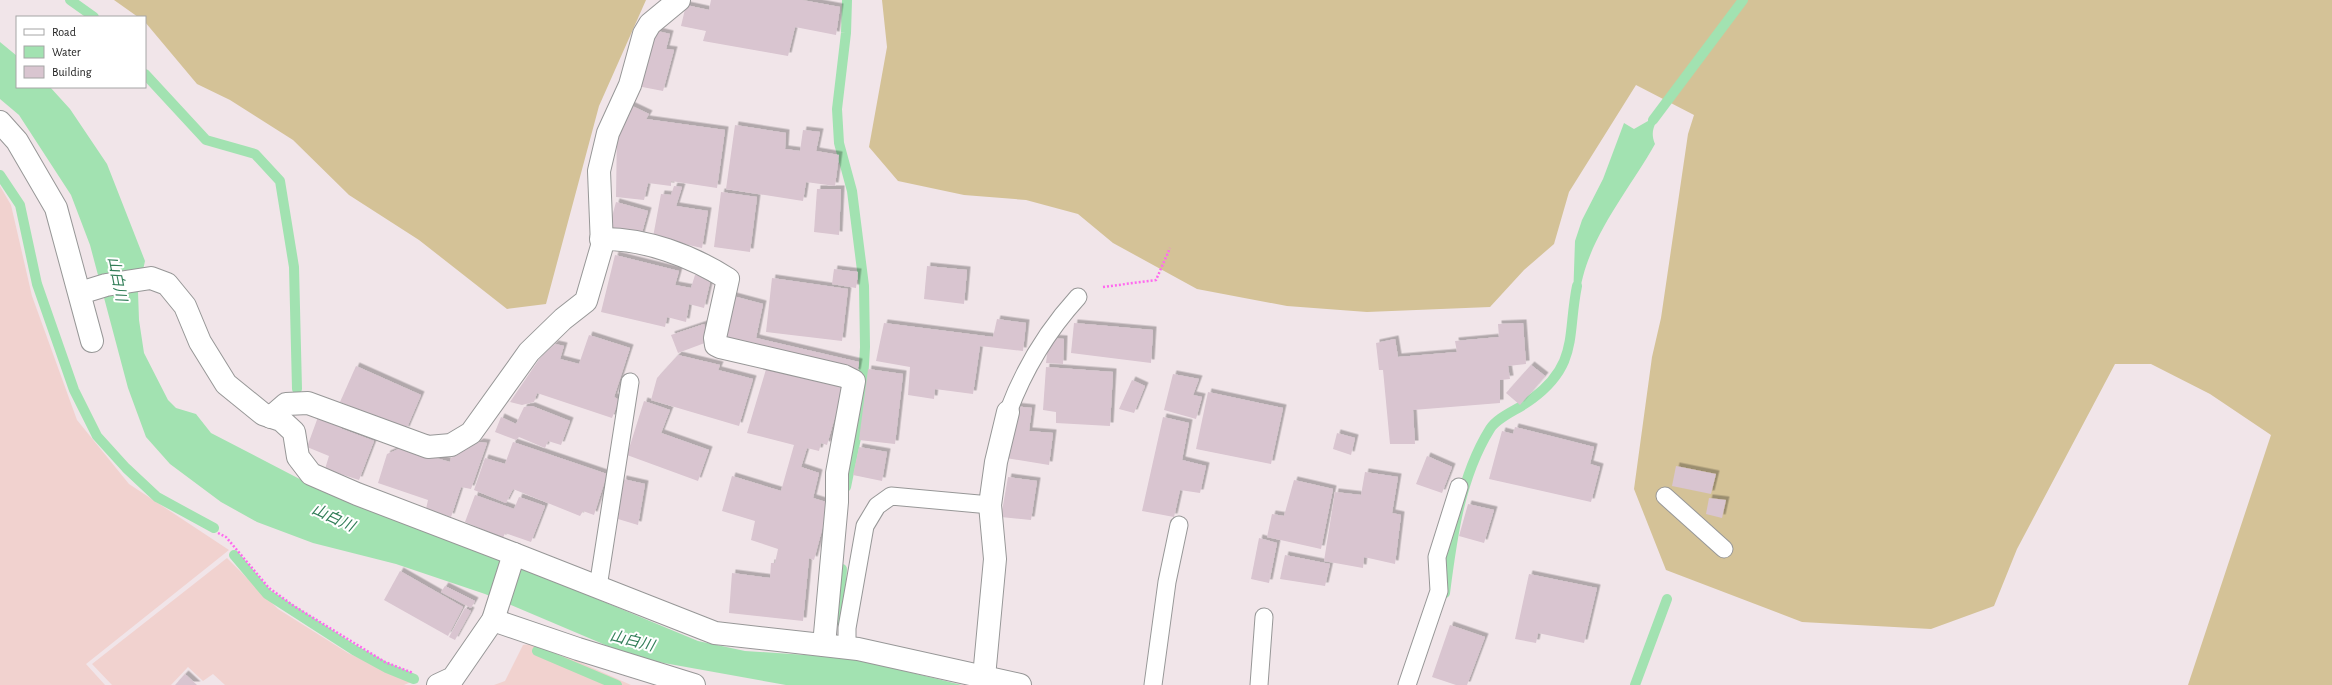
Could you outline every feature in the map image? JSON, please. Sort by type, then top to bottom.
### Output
[{"type":"street","points":[[271,417],[286,404],[308,403],[428,447],[451,445],[471,433],[529,352],[563,319],[586,300],[602,246],[599,171],[608,133],[630,85],[644,34],[650,24],[679,0]]},
{"type":"street","points":[[0,122],[17,141],[56,208],[92,341]]},
{"type":"street","points":[[601,239],[618,238],[663,250],[691,260],[728,279],[715,338],[716,345],[844,376],[854,381],[838,473],[837,502],[824,645]]},
{"type":"street","points":[[80,293],[106,286],[151,278],[167,284],[185,306],[200,342],[226,384],[263,414],[281,420],[294,432],[298,457],[311,474],[357,494],[715,633],[847,648],[1020,685]]},
{"type":"street","points":[[984,677],[996,559],[990,505],[996,462],[1008,412]]},
{"type":"street","points":[[429,680],[453,678],[493,620],[514,554]]},
{"type":"street","points":[[493,620],[578,649],[694,685]]},
{"type":"lane","points":[[1008,412],[1019,383],[1035,355],[1056,322],[1078,297]]},
{"type":"lane","points":[[598,587],[630,382]]},
{"type":"lane","points":[[1407,685],[1439,591],[1437,557],[1459,487]]},
{"type":"lane","points":[[847,648],[847,628],[865,526],[877,506],[891,496],[990,505]]},
{"type":"lane","points":[[1665,496],[1724,549]]},
{"type":"lane","points":[[1153,685],[1167,582],[1179,525]]},
{"type":"lane","points":[[1259,685],[1264,617]]},
{"type":"path","points":[[1078,297],[1094,289],[1156,280],[1170,248]]},
{"type":"path","points":[[218,533],[226,538],[269,588],[294,606],[385,662],[429,680]]},
{"type":"shaded area","points":[[114,0],[646,0],[599,106],[546,304],[507,309],[419,240],[349,195],[293,140],[230,100],[197,84],[146,23],[146,16],[137,16]]},
{"type":"shaded area","points":[[882,0],[2332,0],[2332,685],[2188,685],[2271,435],[2210,394],[2151,364],[2115,364],[2017,549],[1994,606],[1931,629],[1802,622],[1666,570],[1634,489],[1652,357],[1661,318],[1688,134],[1694,115],[1636,85],[1569,192],[1554,244],[1524,270],[1490,307],[1367,312],[1287,306],[1197,289],[1113,243],[1078,214],[1026,200],[964,195],[898,181],[869,147],[887,47]]},
{"type":"shaded area","points":[[0,186],[11,205],[32,296],[77,420],[129,484],[229,550],[86,664],[105,685],[0,685]]},
{"type":"shaded area","points":[[227,558],[278,609],[348,653],[411,682],[404,685],[225,685],[213,674],[203,681],[188,667],[171,685],[112,685],[92,664]]},
{"type":"shaded area","points":[[537,643],[631,685],[494,685],[505,681],[523,645]]},
{"type":"water","name":"山白川","points":[[0,42],[16,55],[16,88],[51,88],[70,109],[107,164],[145,261],[138,292],[139,320],[144,353],[168,400],[176,408],[196,414],[211,433],[315,487],[465,544],[698,641],[745,651],[851,658],[962,685],[786,685],[636,658],[485,594],[396,564],[313,543],[257,522],[221,502],[170,464],[146,437],[128,388],[90,245],[71,195],[19,115],[0,99]]},
{"type":"water","points":[[1658,108],[1664,110],[1654,126],[1653,139],[1655,144],[1620,199],[1598,238],[1589,257],[1579,299],[1573,300],[1575,241],[1582,220],[1603,179],[1624,123],[1634,129],[1648,121]]},
{"type":"building","points":[[711,0],[802,0],[840,7],[836,35],[795,27],[788,56],[703,41],[706,31],[681,26],[686,5],[709,10]]},
{"type":"building","points":[[653,30],[670,34],[666,49],[674,50],[663,91],[637,86]]},
{"type":"building","points":[[630,105],[649,114],[646,119],[725,130],[717,188],[671,181],[671,186],[648,183],[644,200],[616,197],[617,130]]},
{"type":"building","points":[[735,125],[786,133],[785,149],[800,151],[803,130],[820,132],[816,151],[839,155],[835,186],[806,182],[803,201],[726,189]]},
{"type":"building","points":[[674,186],[682,187],[676,206],[708,211],[702,248],[653,237],[661,194],[671,195]]},
{"type":"building","points":[[817,189],[841,189],[839,235],[814,232]]},
{"type":"building","points":[[721,192],[757,197],[750,252],[714,247]]},
{"type":"building","points":[[616,202],[648,211],[641,236],[609,228]]},
{"type":"building","points":[[615,255],[679,271],[675,285],[691,288],[695,275],[711,278],[704,308],[689,304],[686,322],[667,317],[665,327],[601,312]]},
{"type":"building","points":[[927,266],[967,270],[964,304],[924,299]]},
{"type":"building","points":[[834,269],[858,272],[856,288],[832,284]]},
{"type":"building","points":[[772,278],[848,289],[842,341],[766,332]]},
{"type":"building","points":[[733,296],[763,304],[756,338],[859,362],[857,373],[721,341]]},
{"type":"building","points":[[997,319],[1026,323],[1023,351],[980,346],[973,394],[935,389],[934,399],[908,395],[910,367],[876,361],[884,323],[993,337]]},
{"type":"building","points":[[1074,323],[1153,330],[1151,363],[1071,353]]},
{"type":"building","points":[[1523,323],[1526,364],[1508,366],[1510,379],[1500,380],[1500,403],[1413,410],[1415,444],[1390,444],[1383,370],[1379,370],[1376,343],[1395,339],[1398,357],[1457,352],[1455,341],[1499,337],[1498,324]]},
{"type":"building","points":[[704,324],[710,341],[678,353],[671,335]]},
{"type":"building","points":[[589,335],[630,348],[614,397],[619,400],[612,418],[537,393],[534,402],[522,405],[510,402],[540,358],[555,344],[564,346],[560,359],[579,364]]},
{"type":"building","points":[[1049,338],[1064,339],[1063,364],[1046,363]]},
{"type":"building","points":[[678,355],[720,365],[718,370],[753,379],[739,426],[651,400],[657,378]]},
{"type":"building","points":[[1531,365],[1545,376],[1520,405],[1506,393]]},
{"type":"building","points":[[356,366],[421,395],[406,430],[340,402]]},
{"type":"building","points":[[767,366],[843,388],[827,445],[821,443],[819,451],[807,448],[801,467],[819,473],[813,498],[829,503],[814,560],[809,558],[803,621],[729,613],[732,573],[770,578],[771,563],[775,563],[778,549],[751,540],[755,521],[722,511],[732,476],[781,491],[794,445],[747,433]]},
{"type":"building","points":[[1046,367],[1113,372],[1110,426],[1056,423],[1056,412],[1043,410]]},
{"type":"building","points":[[868,369],[903,374],[895,444],[859,440]]},
{"type":"building","points":[[1173,374],[1199,379],[1193,395],[1202,397],[1196,419],[1164,410]]},
{"type":"building","points":[[1132,380],[1145,386],[1134,413],[1119,409]]},
{"type":"building","points":[[1208,392],[1283,408],[1271,464],[1196,449]]},
{"type":"building","points":[[644,401],[670,410],[661,433],[709,450],[698,481],[627,455]]},
{"type":"building","points":[[532,406],[570,421],[561,445],[548,441],[545,448],[519,437],[516,440],[495,432],[501,417],[516,424],[524,407]]},
{"type":"building","points":[[1014,406],[1032,408],[1029,431],[1053,433],[1049,465],[1006,458]]},
{"type":"building","points":[[318,417],[342,426],[342,429],[374,441],[359,480],[325,469],[329,456],[307,447]]},
{"type":"building","points":[[1163,417],[1189,423],[1182,460],[1206,466],[1200,493],[1180,490],[1174,517],[1142,511]]},
{"type":"building","points":[[1515,427],[1594,447],[1590,464],[1600,467],[1591,502],[1489,479],[1502,431],[1513,434]]},
{"type":"building","points":[[1337,433],[1355,438],[1351,455],[1333,449]]},
{"type":"building","points":[[480,442],[487,443],[471,489],[461,487],[451,517],[426,509],[428,500],[378,483],[387,454],[401,448],[450,462],[451,458]]},
{"type":"building","points":[[513,442],[607,474],[594,515],[583,511],[580,516],[513,489],[506,503],[474,490],[485,458],[505,464]]},
{"type":"building","points":[[859,447],[887,452],[882,481],[853,475]]},
{"type":"building","points":[[1427,456],[1452,467],[1442,493],[1416,484]]},
{"type":"building","points":[[1676,466],[1716,474],[1711,494],[1672,486]]},
{"type":"building","points":[[1365,472],[1398,477],[1392,513],[1401,515],[1395,564],[1364,557],[1363,568],[1324,561],[1335,492],[1361,495]]},
{"type":"building","points":[[1008,477],[1037,481],[1031,520],[1001,517]]},
{"type":"building","points":[[623,479],[645,484],[638,525],[618,519]]},
{"type":"building","points":[[1294,480],[1333,489],[1321,549],[1267,537],[1272,514],[1284,516]]},
{"type":"building","points":[[475,495],[514,509],[519,497],[545,506],[531,542],[505,533],[503,538],[465,522]]},
{"type":"building","points":[[1709,498],[1726,500],[1722,518],[1706,514]]},
{"type":"building","points":[[1468,504],[1494,510],[1484,543],[1459,536]]},
{"type":"building","points":[[1259,538],[1277,543],[1269,583],[1251,579]]},
{"type":"building","points":[[1285,555],[1330,564],[1325,586],[1280,579]]},
{"type":"building","points":[[400,571],[463,607],[448,636],[384,600]]},
{"type":"building","points":[[1529,574],[1597,588],[1584,643],[1538,633],[1536,643],[1515,639]]},
{"type":"building","points":[[445,586],[475,601],[471,608],[441,592]]},
{"type":"building","points":[[465,608],[471,611],[455,640],[449,637]]},
{"type":"building","points":[[1450,625],[1485,637],[1467,685],[1456,685],[1432,677]]},
{"type":"building","points":[[185,674],[197,685],[175,685]]},
{"type":"waterway","points":[[70,0],[93,16]]},
{"type":"waterway","points":[[846,487],[857,433],[863,382],[865,347],[864,286],[852,191],[839,143],[837,109],[846,33],[847,0]]},
{"type":"waterway","points":[[1653,120],[1743,0]]},
{"type":"waterway","points":[[146,75],[206,140],[255,154],[280,181],[294,267],[297,389]]},
{"type":"waterway","points":[[0,175],[20,205],[37,284],[74,390],[97,436],[126,468],[157,497],[214,528]]},
{"type":"waterway","points":[[1445,593],[1454,530],[1464,487],[1471,467],[1494,424],[1532,399],[1547,386],[1557,373],[1564,361],[1568,348],[1577,286]]},
{"type":"waterway","points":[[234,555],[267,594],[354,650],[387,668],[414,679]]},
{"type":"waterway","points":[[838,620],[842,569]]},
{"type":"waterway","points":[[1635,685],[1667,599]]},
{"type":"waterway","points":[[537,651],[617,685]]}]
